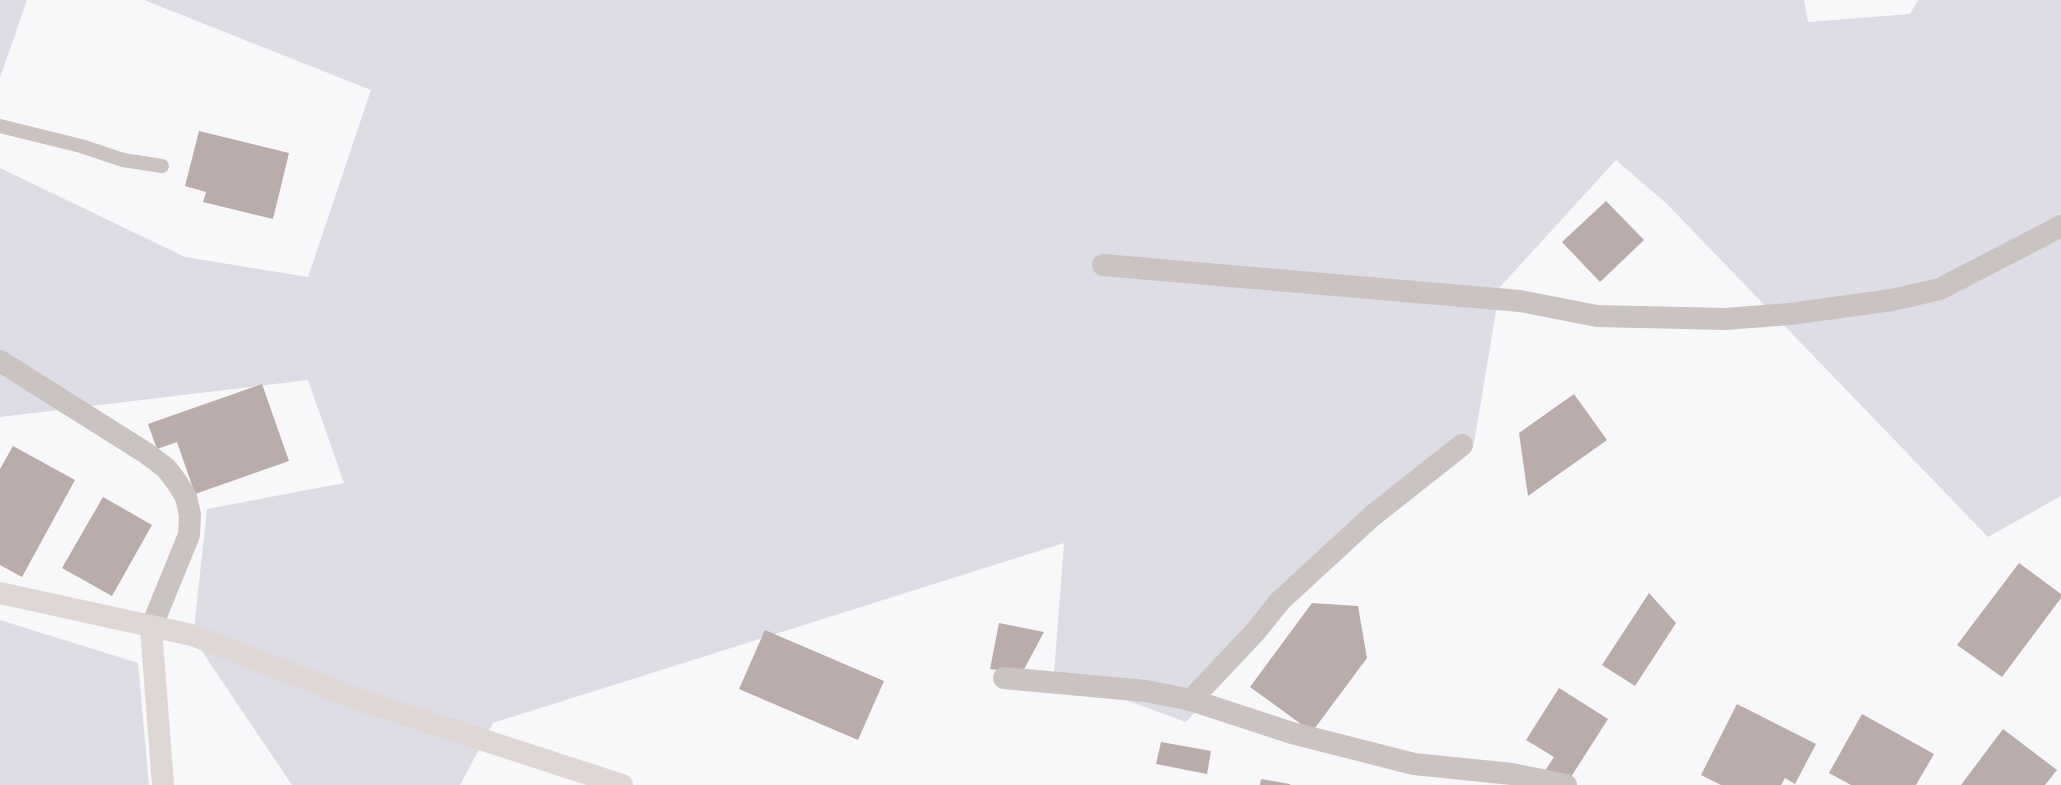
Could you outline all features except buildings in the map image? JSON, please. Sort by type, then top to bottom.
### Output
[{"type":"street","points":[[1103,265],[1520,301],[1597,316],[1725,319],[1790,314],[1892,300],[1940,289],[2061,226]]},
{"type":"street","points":[[0,361],[151,457],[166,468],[186,497],[190,515],[189,535],[151,628],[163,785]]},
{"type":"street","points":[[1191,700],[1255,632],[1280,601],[1371,517],[1462,445]]},
{"type":"street","points":[[0,593],[192,636],[360,700],[622,785]]},
{"type":"street","points":[[1004,678],[1146,691],[1191,700],[1292,733],[1414,764],[1512,774],[1566,785]]},
{"type":"lane","points":[[0,126],[81,146],[123,160],[162,166]]},
{"type":"shaded area","points":[[0,0],[27,0],[0,78]]},
{"type":"shaded area","points":[[144,0],[1804,0],[1808,22],[1910,14],[1918,0],[2061,0],[2061,496],[1988,537],[1667,204],[1616,160],[1500,287],[1474,443],[1359,528],[1186,722],[1054,674],[1064,543],[493,723],[460,785],[292,785],[193,638],[207,509],[344,483],[308,380],[0,417],[0,168],[185,257],[308,277],[371,90]]},
{"type":"shaded area","points":[[0,620],[138,663],[149,785],[0,785]]}]
